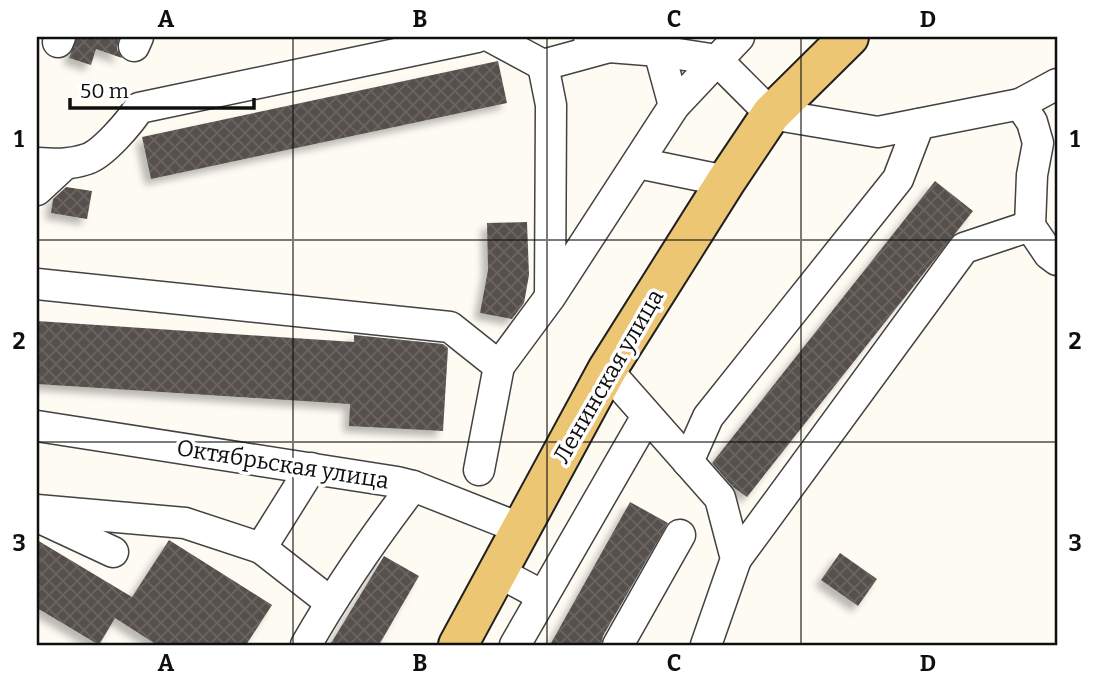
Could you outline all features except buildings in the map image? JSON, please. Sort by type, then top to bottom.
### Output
[{"type":"main road","name":"Ленинская улица","points":[[458,645],[607,370],[726,181],[771,114],[849,37]]},
{"type":"street","points":[[37,190],[51,164],[90,159],[127,125],[139,108],[477,37]]},
{"type":"street","points":[[491,37],[543,65]]},
{"type":"street","points":[[479,470],[499,366],[550,297],[674,106],[739,37]]},
{"type":"street","points":[[543,65],[599,42],[717,60],[771,114],[878,132],[1020,104],[1057,84]]},
{"type":"street","points":[[659,51],[674,106]]},
{"type":"street","points":[[543,65],[551,105],[550,297]]},
{"type":"street","points":[[1020,104],[1032,122],[1038,143],[1032,175],[1030,226],[1049,254],[1057,260]]},
{"type":"street","points":[[688,461],[708,417],[898,179],[919,124]]},
{"type":"street","points":[[638,163],[726,181]]},
{"type":"street","points":[[706,645],[736,559],[964,248],[1030,226]]},
{"type":"street","points":[[37,284],[450,327],[499,366]]},
{"type":"street","points":[[607,370],[720,498],[736,559]]},
{"type":"street","points":[[515,645],[647,416]]},
{"type":"street","name":"Октябрьская улица","points":[[37,426],[413,486],[522,529]]},
{"type":"street","points":[[261,548],[311,468]]},
{"type":"street","points":[[306,645],[330,602],[373,538],[413,486]]},
{"type":"street","points":[[37,510],[186,523],[261,548],[330,602]]},
{"type":"street","points":[[37,516],[113,552]]},
{"type":"street","points":[[618,645],[680,535]]},
{"type":"street","points":[[498,572],[544,596]]}]
